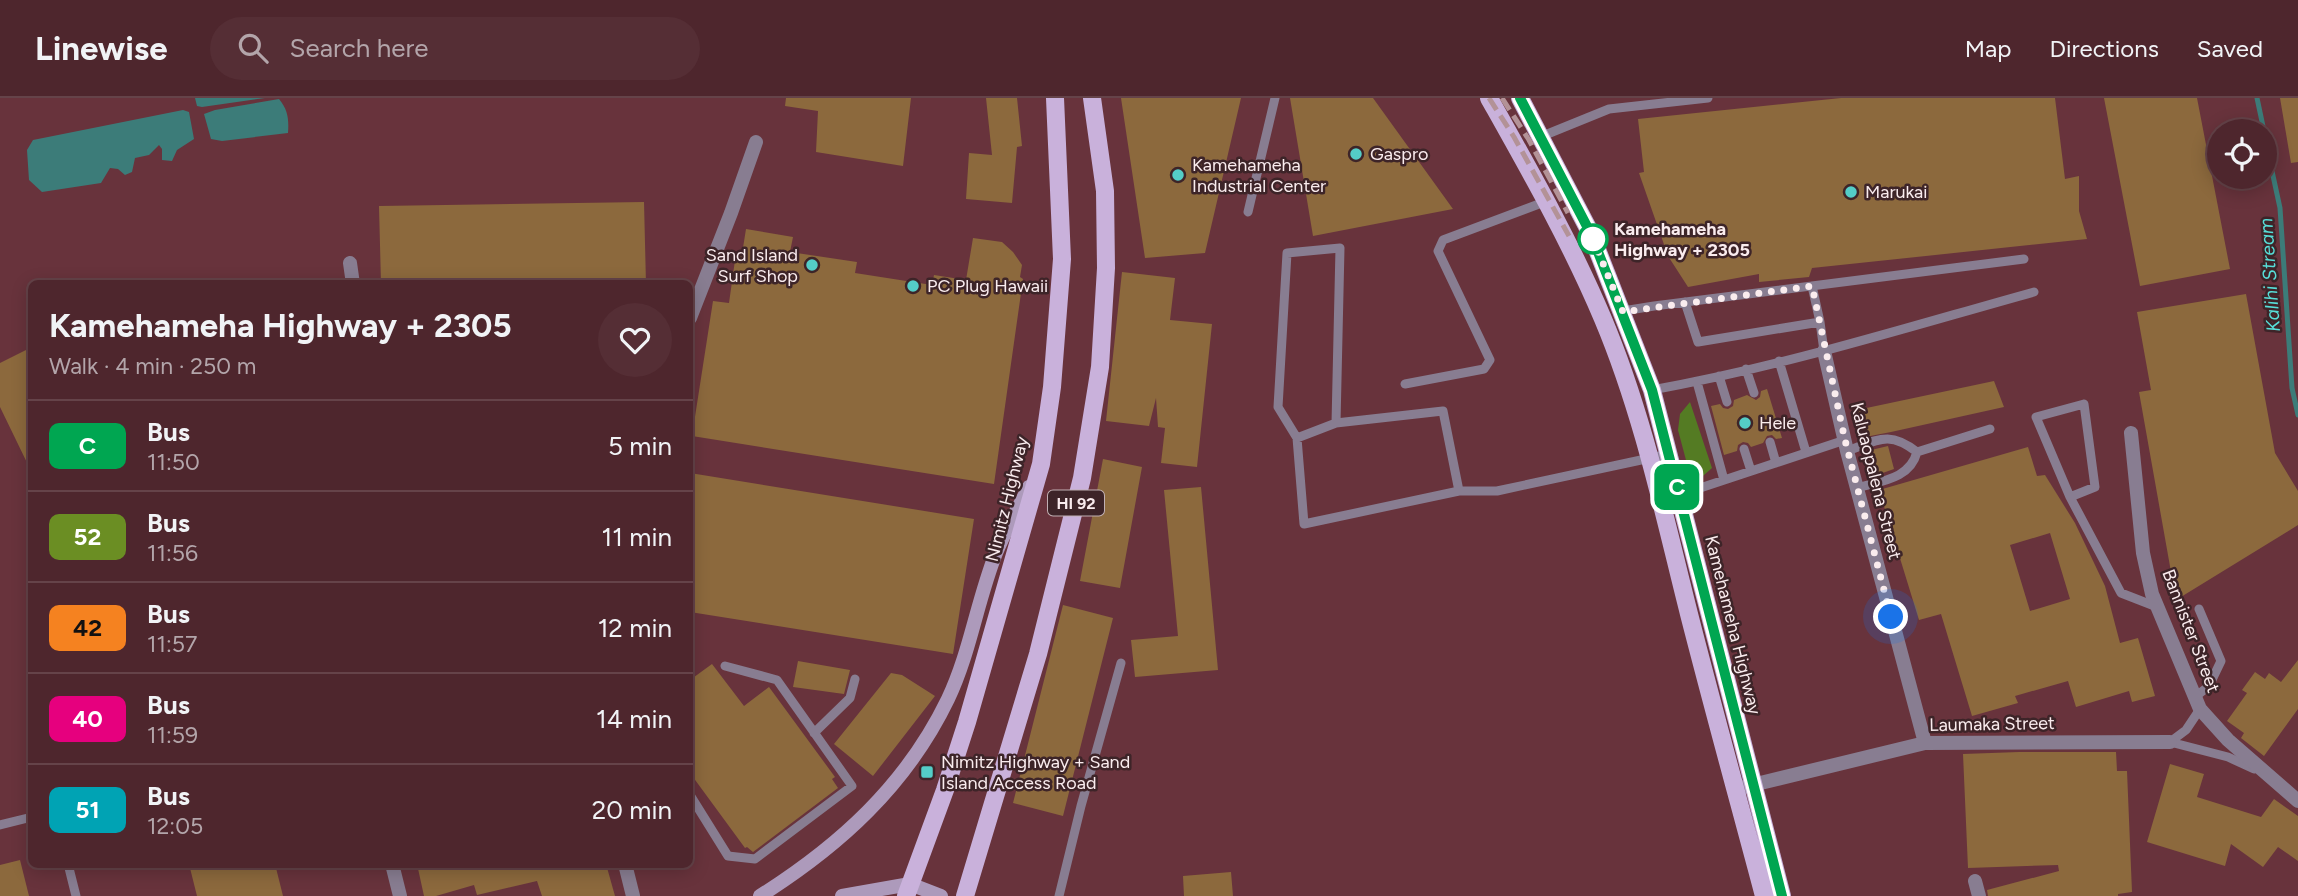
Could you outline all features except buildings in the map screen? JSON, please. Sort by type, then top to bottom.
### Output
[{"type":"main road","name":"Nimitz Highway","points":[[908,890],[967,722],[1041,464],[1052,387],[1062,259],[1055,98]]},
{"type":"main road","name":"HI 92","points":[[965,896],[1041,641],[1082,478],[1098,379],[1106,268],[1105,204],[1092,98]]},
{"type":"main road","name":"Kamehameha Highway","points":[[1489,98],[1547,201],[1604,321],[1651,459],[1689,616],[1782,896]]},
{"type":"main road","name":"Kamehameha Highway","points":[[1520,98],[1591,234],[1652,390],[1679,495],[1744,787],[1763,896]]},
{"type":"main road","points":[[760,896],[818,858],[857,823],[905,768],[927,735],[947,700],[963,660],[996,553],[1041,464]]},
{"type":"main road","points":[[842,896],[908,890],[941,896]]},
{"type":"street","points":[[693,310],[756,142]]},
{"type":"street","points":[[350,263],[352,280]]},
{"type":"street","name":"Kaluaopalena Street","points":[[1824,351],[1857,488],[1925,743]]},
{"type":"street","name":"Bannister Street","points":[[2131,433],[2143,552],[2157,607],[2198,703],[2214,726],[2298,801]]},
{"type":"street","name":"Laumaka Street","points":[[1744,787],[1925,743],[2170,742]]},
{"type":"street","points":[[393,868],[400,896]]},
{"type":"street","points":[[626,868],[633,896]]},
{"type":"street","points":[[1975,881],[1979,896]]},
{"type":"lane","points":[[1248,212],[1275,98]]},
{"type":"lane","points":[[1602,98],[1609,109]]},
{"type":"lane","points":[[1540,137],[1609,109],[1708,98]]},
{"type":"lane","points":[[1405,384],[1484,369],[1490,360],[1438,251],[1443,240],[1547,201]]},
{"type":"lane","points":[[1336,423],[1340,248],[1287,253],[1278,407],[1297,438],[1304,524],[1459,491],[1497,491],[1669,454]]},
{"type":"lane","points":[[1623,312],[2024,259]]},
{"type":"lane","points":[[1812,286],[1824,351]]},
{"type":"lane","points":[[1652,390],[1697,382],[1824,351],[2034,292]]},
{"type":"lane","points":[[1685,302],[1698,342],[1820,322]]},
{"type":"lane","points":[[1779,361],[1806,452]]},
{"type":"lane","points":[[1746,369],[1754,393]]},
{"type":"lane","points":[[1719,376],[1727,402]]},
{"type":"lane","points":[[1697,382],[1724,480]]},
{"type":"lane","points":[[2070,497],[2095,487],[2084,404],[2036,417],[2070,497],[2121,593],[2157,607]]},
{"type":"lane","points":[[1297,438],[1336,423],[1443,411],[1459,491]]},
{"type":"lane","points":[[1679,495],[1806,452],[1885,438],[1895,438],[1917,452],[1990,429]]},
{"type":"lane","points":[[1770,442],[1776,463]]},
{"type":"lane","points":[[1744,449],[1751,471]]},
{"type":"lane","points":[[1857,488],[1903,474],[1914,463],[1917,452]]},
{"type":"lane","points":[[2170,742],[2186,730],[2221,661],[2199,609]]},
{"type":"lane","points":[[1059,896],[1121,663]]},
{"type":"lane","points":[[693,800],[728,856],[754,859],[852,786],[777,680],[726,666]]},
{"type":"lane","points":[[814,733],[850,698],[855,679]]},
{"type":"lane","points":[[2170,742],[2228,757],[2270,777]]},
{"type":"lane","points":[[0,825],[28,818]]},
{"type":"lane","points":[[69,868],[76,896]]},
{"type":"green space","points":[[1690,402],[1712,468],[1695,483],[1691,479],[1678,430],[1680,414]]},
{"type":"water","points":[[195,98],[265,98],[202,107],[197,106]]},
{"type":"water","points":[[279,99],[287,115],[288,133],[222,141],[211,139],[204,114]]},
{"type":"water","points":[[183,110],[189,112],[194,139],[177,150],[172,161],[162,160],[162,149],[159,145],[149,155],[135,158],[132,172],[125,175],[118,169],[110,168],[101,183],[42,192],[29,180],[27,150],[33,140]]},
{"type":"waterway","name":"Kalihi Stream","points":[[2257,98],[2261,119]]},
{"type":"waterway","name":"Kalihi Stream","points":[[2276,189],[2280,208],[2292,388],[2298,415]]},
{"type":"railway","points":[[1489,98],[1569,236]]},
{"type":"railway","points":[[1502,98],[1529,140],[1568,213]]},
{"type":"bus line","name":"C","points":[[1520,98],[1591,234],[1652,390],[1782,896]]},
{"type":"place","name":"Gaspro","points":[[1356,154]]},
{"type":"place","name":"Kamehameha Industrial Center","points":[[1178,175]]},
{"type":"place","name":"Marukai","points":[[1851,192]]},
{"type":"place","name":"Kamehameha Highway + 2305","points":[[1593,239]]},
{"type":"place","name":"Sand Island Surf Shop","points":[[812,265]]},
{"type":"place","name":"PC Plug Hawaii","points":[[913,286]]},
{"type":"place","name":"Hele","points":[[1745,423]]},
{"type":"place","name":"Nimitz Highway + Sand Island Access Road","points":[[927,772]]},
{"type":"route","points":[[1593,239],[1591,234],[1623,312],[1812,286],[1845,440],[1891,617]]}]
